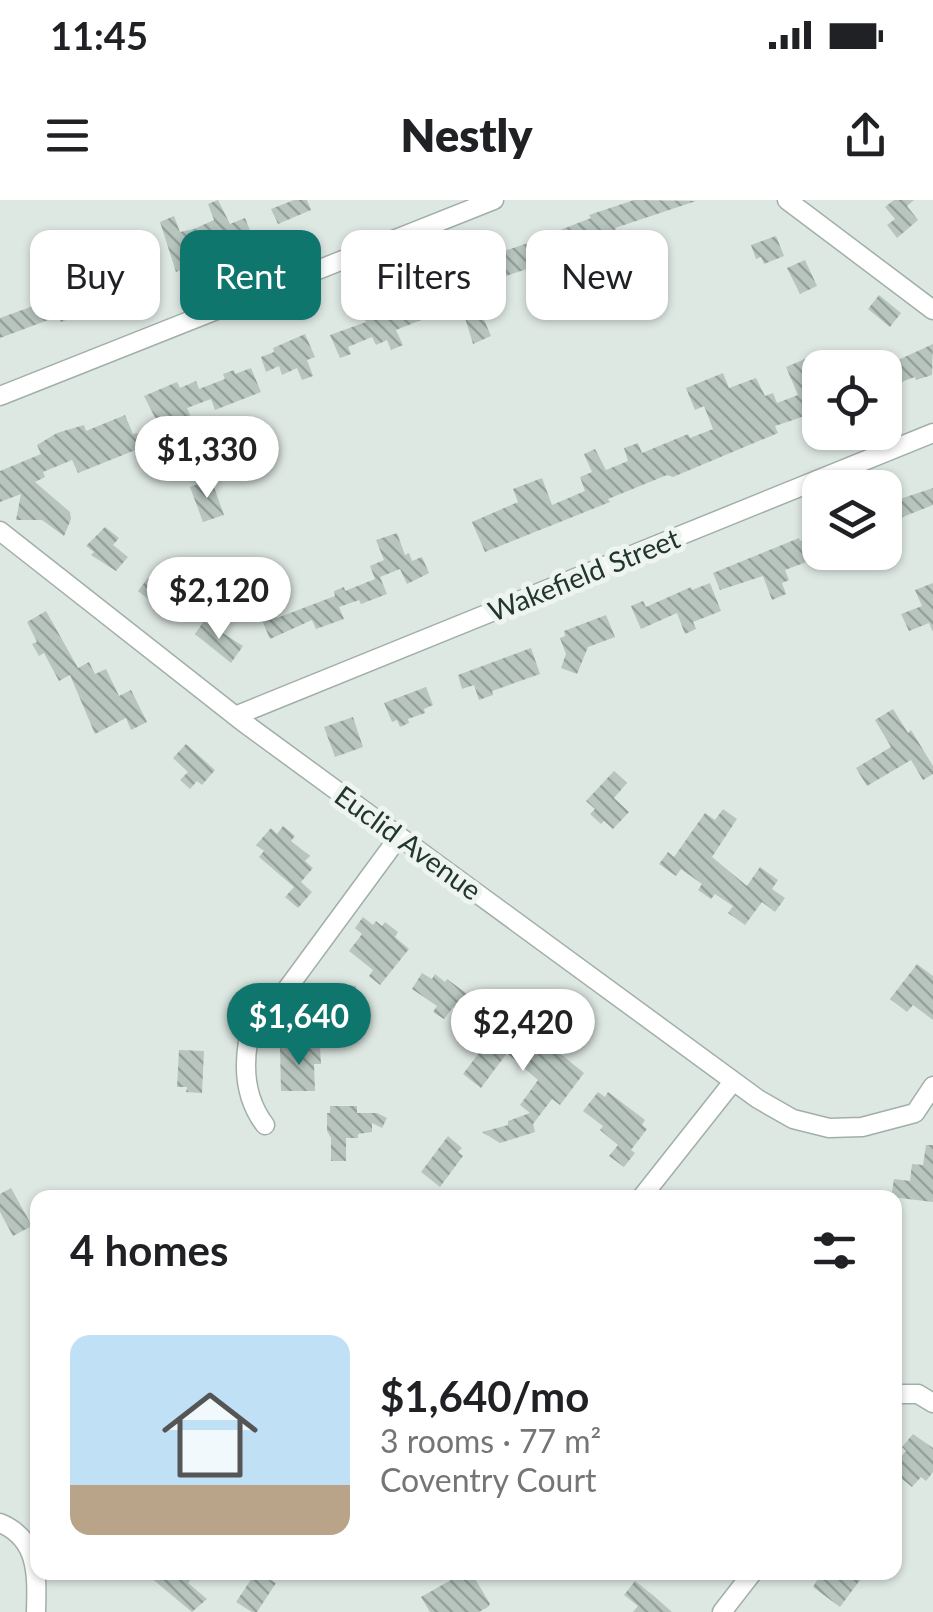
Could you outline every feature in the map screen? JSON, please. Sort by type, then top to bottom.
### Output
[{"type":"street","points":[[0,396],[494,200]]},
{"type":"street","points":[[787,200],[933,310]]},
{"type":"street","name":"Wakefield Street","points":[[235,716],[933,433]]},
{"type":"street","name":"Euclid Avenue","points":[[0,531],[235,716],[732,1083],[784,1115],[830,1128],[862,1126],[924,1112]]},
{"type":"street","points":[[266,1125],[256,1113],[245,1081],[248,1042],[398,838]]},
{"type":"street","points":[[647,1190],[732,1083]]},
{"type":"street","points":[[924,1112],[933,1086]]},
{"type":"street","points":[[902,1394],[918,1394],[933,1403]]},
{"type":"street","points":[[0,1523],[23,1538],[30,1550]]},
{"type":"street","points":[[35,1580],[36,1612]]},
{"type":"street","points":[[722,1612],[746,1580]]},
{"type":"building","points":[[218,200],[230,224],[245,218],[250,230],[189,230],[214,220],[208,204]]},
{"type":"building","points":[[294,200],[307,200],[311,210],[278,224],[271,209]]},
{"type":"building","points":[[634,200],[696,201],[616,230],[560,230],[591,218],[589,215]]},
{"type":"building","points":[[894,200],[914,200],[907,206],[918,220],[897,238],[887,225],[895,219],[885,207]]},
{"type":"building","points":[[174,216],[180,232],[180,270],[176,272],[160,222]]},
{"type":"building","points":[[776,236],[784,256],[764,264],[761,257],[756,259],[751,245]]},
{"type":"building","points":[[526,244],[526,269],[506,276],[506,250]]},
{"type":"building","points":[[805,260],[817,286],[800,294],[787,268]]},
{"type":"building","points":[[879,295],[901,313],[890,327],[868,309]]},
{"type":"building","points":[[30,307],[30,320],[48,320],[0,338],[0,318]]},
{"type":"building","points":[[421,320],[396,330],[403,345],[391,350],[387,340],[376,345],[372,337],[348,347],[351,354],[340,358],[330,335],[366,322]]},
{"type":"building","points":[[466,320],[484,320],[491,336],[473,344]]},
{"type":"building","points":[[305,334],[315,357],[307,360],[313,376],[302,380],[297,368],[282,375],[279,366],[266,372],[261,357]]},
{"type":"building","points":[[933,344],[932,375],[902,382],[902,358]]},
{"type":"building","points":[[802,360],[802,417],[775,426],[778,433],[485,552],[472,522],[518,502],[513,489],[542,478],[552,505],[585,491],[580,477],[592,472],[584,454],[595,449],[606,470],[628,461],[624,448],[638,443],[642,453],[688,434],[690,438],[713,429],[704,406],[695,410],[686,388],[723,373],[729,388],[756,378],[765,396],[773,393],[777,403],[798,395],[786,367]]},
{"type":"building","points":[[251,368],[261,392],[215,410],[211,399],[187,408],[195,427],[166,439],[144,396],[177,382],[180,388],[196,381],[199,389],[225,379],[223,374]]},
{"type":"building","points":[[125,415],[143,447],[78,473],[72,460],[43,472],[45,477],[35,482],[70,512],[64,536],[42,520],[16,520],[21,494],[0,502],[0,471],[41,454],[37,445],[57,433],[84,425],[86,431]]},
{"type":"building","points":[[211,479],[224,515],[203,522],[190,487]]},
{"type":"building","points":[[933,488],[933,505],[902,517],[902,498]]},
{"type":"building","points":[[105,527],[119,538],[113,545],[128,557],[116,571],[91,555],[94,552],[86,546]]},
{"type":"building","points":[[397,533],[405,555],[409,553],[412,561],[422,557],[429,573],[407,584],[400,569],[380,577],[387,594],[339,607],[344,619],[316,629],[312,620],[270,639],[261,618],[274,612],[277,618],[335,596],[334,591],[344,587],[345,591],[375,579],[370,566],[384,560],[376,540]]},
{"type":"building","points":[[799,538],[802,564],[785,570],[789,580],[782,583],[786,594],[772,600],[763,576],[720,590],[713,573]]},
{"type":"building","points":[[169,565],[185,577],[161,609],[138,591],[148,578],[155,584]]},
{"type":"building","points":[[710,583],[721,611],[693,622],[696,629],[685,634],[677,613],[641,629],[631,606],[643,601],[646,607]]},
{"type":"building","points":[[933,583],[933,632],[929,623],[909,631],[901,614],[922,606],[915,590]]},
{"type":"building","points":[[46,611],[78,668],[89,662],[95,674],[106,669],[119,696],[131,690],[147,722],[131,730],[126,718],[95,734],[70,675],[59,681],[44,653],[39,656],[32,644],[37,642],[27,622]]},
{"type":"building","points":[[606,615],[615,637],[588,647],[577,674],[561,668],[566,654],[560,638],[565,636],[564,631]]},
{"type":"building","points":[[204,621],[243,646],[231,663],[195,634]]},
{"type":"building","points":[[531,648],[540,674],[492,691],[493,695],[479,700],[474,685],[462,689],[458,675]]},
{"type":"building","points":[[426,687],[433,705],[400,727],[397,720],[392,722],[384,703]]},
{"type":"building","points":[[893,709],[908,733],[911,730],[933,766],[933,774],[923,780],[911,760],[867,786],[856,768],[891,747],[875,720]]},
{"type":"building","points":[[353,717],[363,747],[335,757],[324,727]]},
{"type":"building","points":[[186,744],[215,770],[202,785],[197,781],[190,789],[180,780],[188,772],[173,758]]},
{"type":"building","points":[[614,771],[627,783],[614,798],[629,812],[613,829],[590,814],[595,809],[586,801]]},
{"type":"building","points":[[723,809],[737,819],[712,857],[747,886],[760,867],[778,880],[772,889],[785,898],[775,912],[762,902],[745,925],[728,913],[733,906],[715,894],[711,899],[698,890],[702,884],[681,869],[676,876],[659,864],[668,852],[674,857],[705,813],[715,820]]},
{"type":"building","points":[[283,826],[295,836],[291,841],[310,856],[305,861],[313,868],[301,882],[312,892],[298,908],[285,897],[294,887],[259,857],[264,851],[256,845],[271,828],[277,834]]},
{"type":"building","points":[[363,917],[373,925],[376,921],[382,926],[385,922],[398,932],[395,937],[409,949],[380,985],[369,976],[373,970],[349,951],[362,934],[355,928]]},
{"type":"building","points":[[917,964],[933,976],[933,1020],[913,1005],[907,1012],[890,999]]},
{"type":"building","points":[[422,973],[432,979],[435,974],[445,982],[447,979],[474,999],[463,1014],[453,1007],[444,1019],[433,1012],[437,1006],[412,989]]},
{"type":"building","points":[[341,985],[356,986],[355,1010],[363,1016],[352,1030],[339,1020]]},
{"type":"building","points":[[494,1013],[540,1047],[547,1043],[584,1073],[560,1105],[552,1099],[533,1124],[535,1132],[500,1143],[482,1132],[508,1125],[508,1121],[530,1113],[520,1105],[538,1080],[507,1053],[481,1088],[463,1074],[488,1041],[479,1034]]},
{"type":"building","points":[[320,1047],[321,1064],[314,1064],[315,1091],[281,1091],[280,1048]]},
{"type":"building","points":[[179,1050],[204,1051],[202,1093],[177,1087]]},
{"type":"building","points":[[598,1092],[605,1097],[608,1092],[645,1120],[642,1125],[647,1129],[624,1167],[609,1156],[618,1145],[600,1130],[603,1126],[583,1111]]},
{"type":"building","points":[[330,1106],[357,1106],[357,1113],[377,1113],[387,1118],[382,1128],[372,1123],[372,1132],[346,1138],[346,1161],[331,1161],[331,1138],[327,1131]]},
{"type":"building","points":[[448,1136],[462,1148],[458,1152],[463,1156],[440,1187],[421,1172]]},
{"type":"building","points":[[926,1145],[933,1145],[933,1202],[902,1198],[902,1190],[892,1190],[894,1179],[910,1181],[912,1164],[923,1165]]},
{"type":"building","points":[[11,1188],[30,1227],[13,1236],[0,1212],[0,1194]]},
{"type":"building","points":[[913,1434],[933,1448],[933,1472],[926,1481],[921,1477],[912,1487],[902,1479],[902,1456],[906,1451],[902,1447]]},
{"type":"building","points":[[154,1580],[190,1580],[188,1583],[207,1599],[192,1612]]},
{"type":"building","points":[[251,1580],[276,1583],[257,1612],[236,1602]]},
{"type":"building","points":[[451,1580],[476,1580],[490,1604],[479,1612],[430,1612],[421,1597]]},
{"type":"building","points":[[817,1580],[860,1580],[840,1607],[813,1587]]},
{"type":"building","points":[[635,1581],[672,1612],[633,1612],[638,1606],[624,1595]]}]
